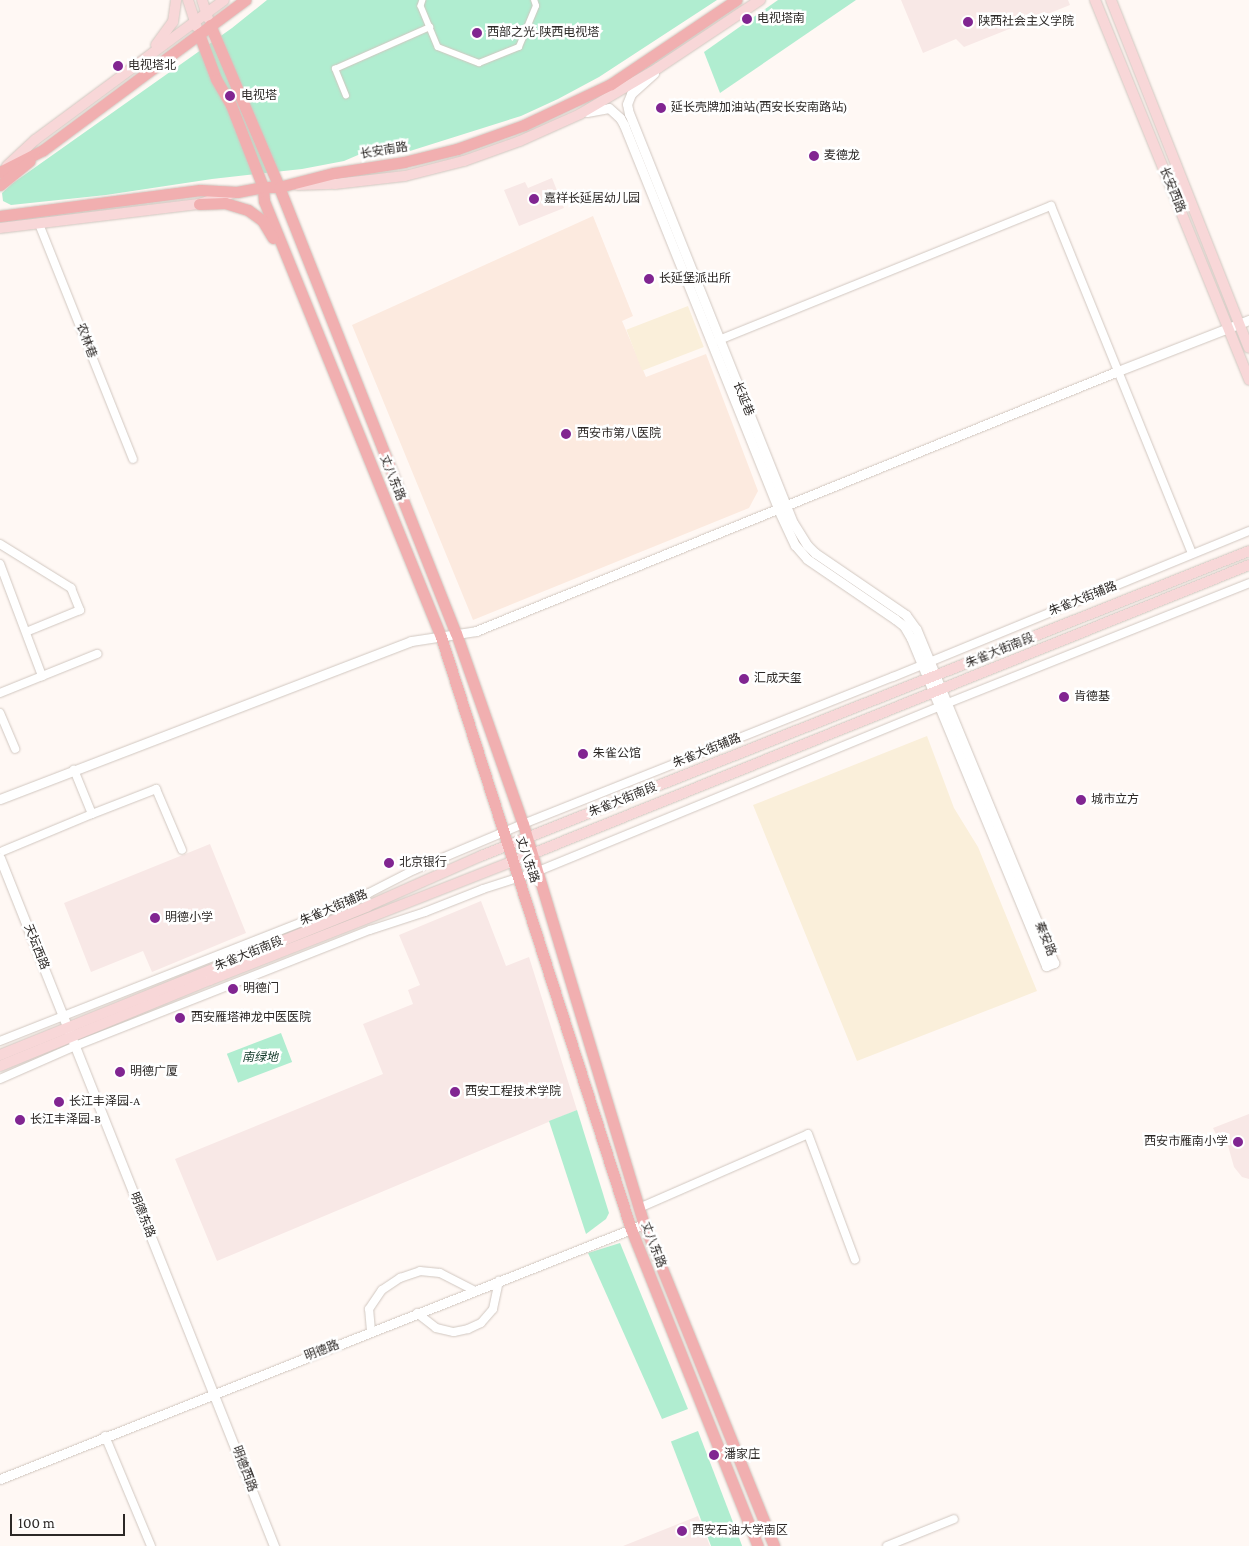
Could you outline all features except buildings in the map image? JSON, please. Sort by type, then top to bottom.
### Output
[{"type":"main road","points":[[145,58],[169,29],[175,16],[176,0]]},
{"type":"main road","points":[[188,0],[196,21],[198,34]]},
{"type":"main road","points":[[202,0],[210,25]]},
{"type":"main road","points":[[2,171],[35,140],[224,0]]},
{"type":"main road","points":[[0,186],[43,150],[245,0]]},
{"type":"main road","name":"长安南路","points":[[0,216],[200,190],[237,192],[263,187],[279,187],[334,173],[388,166],[433,156],[524,125],[611,84],[736,0]]},
{"type":"main road","points":[[292,185],[374,181],[444,167],[520,141],[580,114],[658,68],[760,0]]},
{"type":"main road","name":"长安西路","points":[[1095,0],[1249,380]]},
{"type":"main road","name":"长安西路","points":[[1110,0],[1244,322],[1249,348]]},
{"type":"main road","name":"丈八东路","points":[[210,25],[279,187],[456,633],[523,824],[644,1224],[774,1546]]},
{"type":"main road","name":"丈八东路","points":[[198,34],[216,79],[231,105],[263,187],[264,201],[441,637],[631,1229],[758,1546]]},
{"type":"main road","points":[[2,171],[43,150]]},
{"type":"main road","points":[[199,204],[237,192]]},
{"type":"main road","points":[[0,228],[199,204],[230,204],[248,210],[265,224],[291,267]]},
{"type":"main road","points":[[0,210],[22,213]]},
{"type":"main road","name":"朱雀大街南段","points":[[0,1066],[527,838],[1249,551]]},
{"type":"main road","name":"朱雀大街南段","points":[[0,1054],[71,1036],[532,854],[1249,565]]},
{"type":"street","points":[[423,0],[421,6],[438,47],[478,63],[519,47],[536,6],[534,0]]},
{"type":"street","points":[[346,96],[335,69],[430,27]]},
{"type":"street","name":"长延巷","points":[[658,68],[631,94],[628,104],[629,114],[719,340],[782,507],[789,534],[807,559],[904,626],[922,666],[932,678],[938,691]]},
{"type":"street","name":"长延巷","points":[[580,114],[609,108],[620,118],[624,125],[782,507],[811,549],[906,615],[916,628],[931,662],[932,678]]},
{"type":"street","points":[[719,340],[1051,206],[1192,554]]},
{"type":"street","name":"农林巷","points":[[40,224],[133,459]]},
{"type":"street","points":[[0,799],[411,641],[476,631],[1118,370],[1244,322]]},
{"type":"street","name":"朱雀大街辅路","points":[[0,1041],[329,911],[414,870],[503,832],[922,666],[1249,531]]},
{"type":"street","points":[[0,544],[71,588],[80,610],[26,632]]},
{"type":"street","points":[[0,564],[42,676]]},
{"type":"street","points":[[0,1079],[71,1036],[536,872],[948,703],[1249,583]]},
{"type":"street","points":[[0,693],[97,654]]},
{"type":"street","name":"秦安路","points":[[938,691],[948,703],[1054,963],[1046,966],[939,707],[938,691]]},
{"type":"street","points":[[0,713],[14,749]]},
{"type":"street","points":[[74,770],[92,814]]},
{"type":"street","points":[[1,855],[92,814],[156,789],[182,850]]},
{"type":"street","name":"天坛西路","points":[[1,855],[71,1036]]},
{"type":"street","name":"明德东路","points":[[71,1036],[214,1393]]},
{"type":"street","points":[[639,1208],[808,1134],[855,1260]]},
{"type":"street","name":"明德路","points":[[0,1479],[644,1224]]},
{"type":"street","points":[[372,1331],[369,1310],[382,1290],[400,1278],[420,1271],[440,1273],[475,1290]]},
{"type":"street","points":[[417,1313],[436,1328],[454,1332],[468,1329],[481,1323],[493,1309],[499,1281]]},
{"type":"street","name":"明德西路","points":[[214,1393],[274,1546]]},
{"type":"street","points":[[105,1436],[151,1546]]},
{"type":"street","points":[[887,1546],[954,1519]]},
{"type":"shaded area","name":"陕西社会主义学院","points":[[901,0],[1068,0],[1070,5],[964,47],[956,39],[923,53]]},
{"type":"shaded area","name":"嘉祥长延居幼儿园","points":[[552,178],[564,208],[519,226],[504,190],[525,182],[528,188]]},
{"type":"shaded area","name":"西安市第八医院","points":[[593,216],[633,316],[622,321],[646,377],[706,354],[758,491],[749,508],[473,620],[352,325]]},
{"type":"shaded area","points":[[688,306],[704,347],[642,371],[626,330]]},
{"type":"shaded area","points":[[927,736],[954,808],[978,847],[1037,991],[857,1061],[753,805]]},
{"type":"shaded area","name":"明德小学","points":[[210,844],[246,933],[152,972],[143,951],[91,972],[64,903]]},
{"type":"shaded area","name":"西安工程技术学院","points":[[481,901],[506,966],[529,957],[577,1110],[217,1261],[175,1159],[383,1074],[363,1024],[413,1004],[408,990],[420,985],[399,935]]},
{"type":"shaded area","name":"西安市雁南小学","points":[[1249,1114],[1249,1179],[1242,1177],[1234,1167],[1225,1135],[1218,1138],[1213,1128]]},
{"type":"shaded area","name":"西安石油大学南区","points":[[698,1516],[710,1546],[623,1546]]},
{"type":"green space","points":[[267,0],[717,0],[599,77],[558,99],[521,116],[410,151],[408,148],[385,155],[379,146],[344,161],[302,169],[212,179],[106,195],[11,205],[3,201],[2,193],[13,183],[232,28]]},
{"type":"green space","points":[[778,0],[856,0],[720,93],[704,52]]},
{"type":"green space","name":"南绿地","points":[[281,1033],[292,1062],[238,1083],[227,1054]]},
{"type":"green space","points":[[577,1110],[609,1213],[606,1219],[586,1234],[549,1121]]},
{"type":"green space","points":[[620,1243],[688,1409],[662,1419],[588,1253]]},
{"type":"green space","points":[[698,1431],[742,1546],[711,1546],[671,1441]]},
{"type":"place","name":"电视塔南","points":[[747,19]]},
{"type":"place","name":"陕西社会主义学院","points":[[968,22]]},
{"type":"place","name":"西部之光-陕西电视塔","points":[[477,33]]},
{"type":"place","name":"电视塔北","points":[[118,66]]},
{"type":"place","name":"电视塔","points":[[230,96]]},
{"type":"place","name":"延长壳牌加油站(西安长安南路站)","points":[[661,108]]},
{"type":"place","name":"麦德龙","points":[[814,156]]},
{"type":"place","name":"嘉祥长延居幼儿园","points":[[534,199]]},
{"type":"place","name":"长延堡派出所","points":[[649,279]]},
{"type":"place","name":"西安市第八医院","points":[[566,434]]},
{"type":"place","name":"汇成天玺","points":[[744,679]]},
{"type":"place","name":"肯德基","points":[[1064,697]]},
{"type":"place","name":"朱雀公馆","points":[[583,754]]},
{"type":"place","name":"城市立方","points":[[1081,800]]},
{"type":"place","name":"北京银行","points":[[389,863]]},
{"type":"place","name":"明德小学","points":[[155,918]]},
{"type":"place","name":"明德门","points":[[233,989]]},
{"type":"place","name":"西安雁塔神龙中医医院","points":[[180,1018]]},
{"type":"place","name":"明德广厦","points":[[120,1072]]},
{"type":"place","name":"西安工程技术学院","points":[[455,1092]]},
{"type":"place","name":"长江丰泽园-A","points":[[59,1102]]},
{"type":"place","name":"长江丰泽园-B","points":[[20,1120]]},
{"type":"place","name":"西安市雁南小学","points":[[1238,1142]]},
{"type":"place","name":"潘家庄","points":[[714,1455]]},
{"type":"place","name":"西安石油大学南区","points":[[682,1531]]}]
